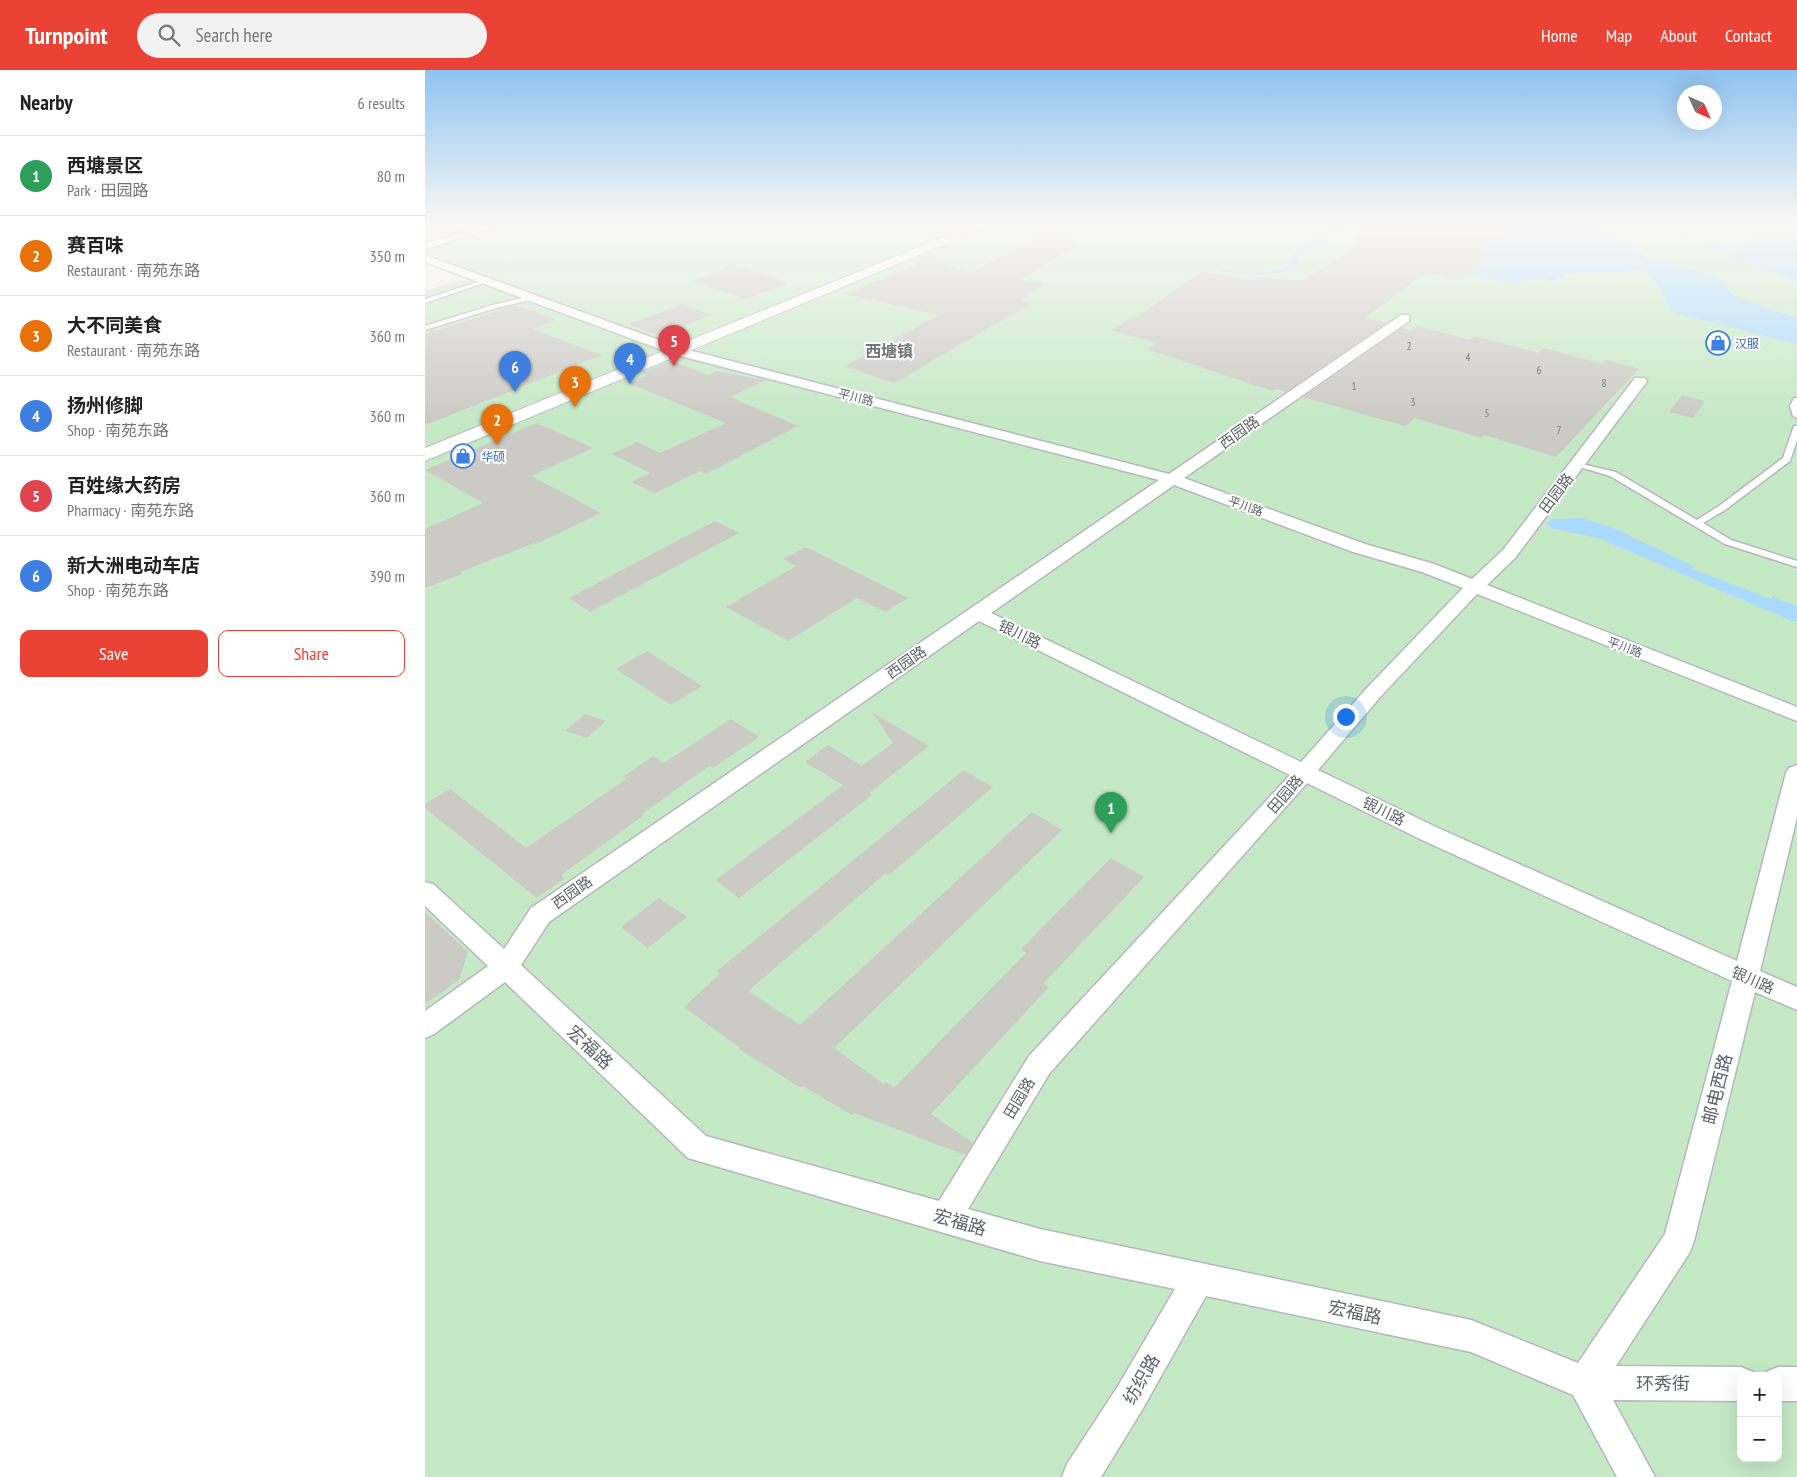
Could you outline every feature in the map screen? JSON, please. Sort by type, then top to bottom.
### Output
[{"type":"main road","points":[[425,455],[821,289]]},
{"type":"main road","points":[[425,447],[826,289]]},
{"type":"street","name":"平川路","points":[[507,289],[673,350],[1172,479],[1359,548],[1428,568],[1797,714]]},
{"type":"street","name":"西园路","points":[[425,1026],[506,967],[540,915],[1405,318]]},
{"type":"street","name":"田园路","points":[[946,1218],[1039,1065],[1374,692],[1462,599],[1509,554],[1640,381]]},
{"type":"street","name":"银川路","points":[[977,613],[1430,834],[1797,999]]},
{"type":"street","name":"邮电西路","points":[[1585,1383],[1679,1241],[1797,772]]},
{"type":"street","name":"宏福路","points":[[425,891],[698,1148],[1041,1245],[1471,1336],[1585,1383]]},
{"type":"street","name":"纺织路","points":[[1080,1477],[1130,1398],[1199,1278]]},
{"type":"street","name":"环秀街","points":[[1585,1383],[1737,1384]]},
{"type":"street","points":[[1585,1383],[1637,1477]]},
{"type":"street","points":[[1782,1384],[1797,1384]]},
{"type":"lane","points":[[425,301],[463,289]]},
{"type":"lane","points":[[425,328],[495,306],[532,298]]},
{"type":"lane","points":[[1797,400],[1795,406],[1797,416]]},
{"type":"lane","points":[[1696,524],[1722,508],[1787,459],[1797,428]]},
{"type":"lane","points":[[1787,459],[1797,461]]},
{"type":"lane","points":[[1577,465],[1613,474],[1728,542],[1797,564]]},
{"type":"green space","points":[[433,289],[1797,289],[1797,1477],[425,1477],[425,291]]},
{"type":"water","points":[[1660,289],[1728,289],[1733,296],[1797,318],[1797,344],[1671,312]]},
{"type":"water","points":[[1582,518],[1616,529],[1693,566],[1692,569],[1771,599],[1774,595],[1775,598],[1797,606],[1797,621],[1794,622],[1598,538],[1554,529],[1546,524],[1552,519]]},
{"type":"building","points":[[715,289],[773,289],[747,299]]},
{"type":"building","points":[[859,289],[1037,289],[1021,300],[1032,303],[894,383],[845,366],[939,315],[846,294]]},
{"type":"building","points":[[1177,289],[1404,289],[1365,318],[1386,323],[1286,392],[1276,389],[1272,391],[1147,349],[1156,343],[1111,330],[1141,314]]},
{"type":"building","points":[[683,304],[711,315],[658,336],[629,324]]},
{"type":"building","points":[[516,305],[556,320],[532,329],[602,355],[425,425],[425,334]]},
{"type":"building","points":[[1417,326],[1470,340],[1474,336],[1538,353],[1543,348],[1603,364],[1606,360],[1639,369],[1556,457],[1484,435],[1481,438],[1415,418],[1405,426],[1303,397],[1402,328],[1411,330]]},
{"type":"building","points":[[671,361],[708,375],[716,371],[766,380],[730,397],[798,426],[706,474],[700,471],[655,493],[631,482],[650,473],[612,454],[637,442],[660,453],[726,423],[628,383],[646,376],[644,372]]},
{"type":"building","points":[[1682,395],[1705,401],[1693,418],[1669,412]]},
{"type":"building","points":[[537,423],[593,448],[531,476],[601,513],[536,544],[534,543],[460,572],[462,574],[425,588],[425,529],[483,503],[425,470]]},
{"type":"building","points":[[715,521],[739,533],[590,612],[569,598]]},
{"type":"building","points":[[804,548],[808,548],[908,598],[885,612],[857,598],[788,641],[726,607],[796,566],[783,559]]},
{"type":"building","points":[[647,651],[702,686],[671,705],[616,669]]},
{"type":"building","points":[[872,712],[929,746],[869,793],[872,795],[739,898],[716,880],[843,785],[805,762],[828,745],[862,766],[893,743]]},
{"type":"building","points":[[585,714],[606,721],[587,738],[565,731]]},
{"type":"building","points":[[731,719],[759,737],[713,768],[709,766],[642,814],[644,815],[561,875],[565,878],[537,898],[425,808],[425,804],[450,789],[526,848],[626,779],[623,777],[653,756],[664,763]]},
{"type":"building","points":[[964,770],[993,787],[889,875],[886,873],[748,991],[800,1025],[1032,812],[1062,830],[834,1048],[884,1084],[886,1082],[894,1088],[1026,953],[1021,949],[1111,858],[1144,877],[1043,984],[1049,987],[931,1114],[973,1143],[965,1155],[854,1113],[852,1115],[803,1086],[801,1088],[739,1049],[684,1007],[720,974],[717,971]]},
{"type":"building","points":[[659,898],[687,917],[648,948],[621,927]]},
{"type":"building","points":[[425,912],[468,952],[459,980],[425,1004]]},
{"type":"place","name":"汉服","points":[[1718,343]]},
{"type":"place","name":"百姓缘大药房","points":[[674,366]]},
{"type":"place","name":"扬州修脚","points":[[630,384]]},
{"type":"place","name":"新大洲电动车店","points":[[515,392]]},
{"type":"place","name":"大不同美食","points":[[575,407]]},
{"type":"place","name":"赛百味","points":[[497,445]]},
{"type":"place","name":"华硕","points":[[463,456]]},
{"type":"place","name":"西塘景区","points":[[1111,833]]},
{"type":"district","name":"西塘镇","points":[[889,351]]}]
